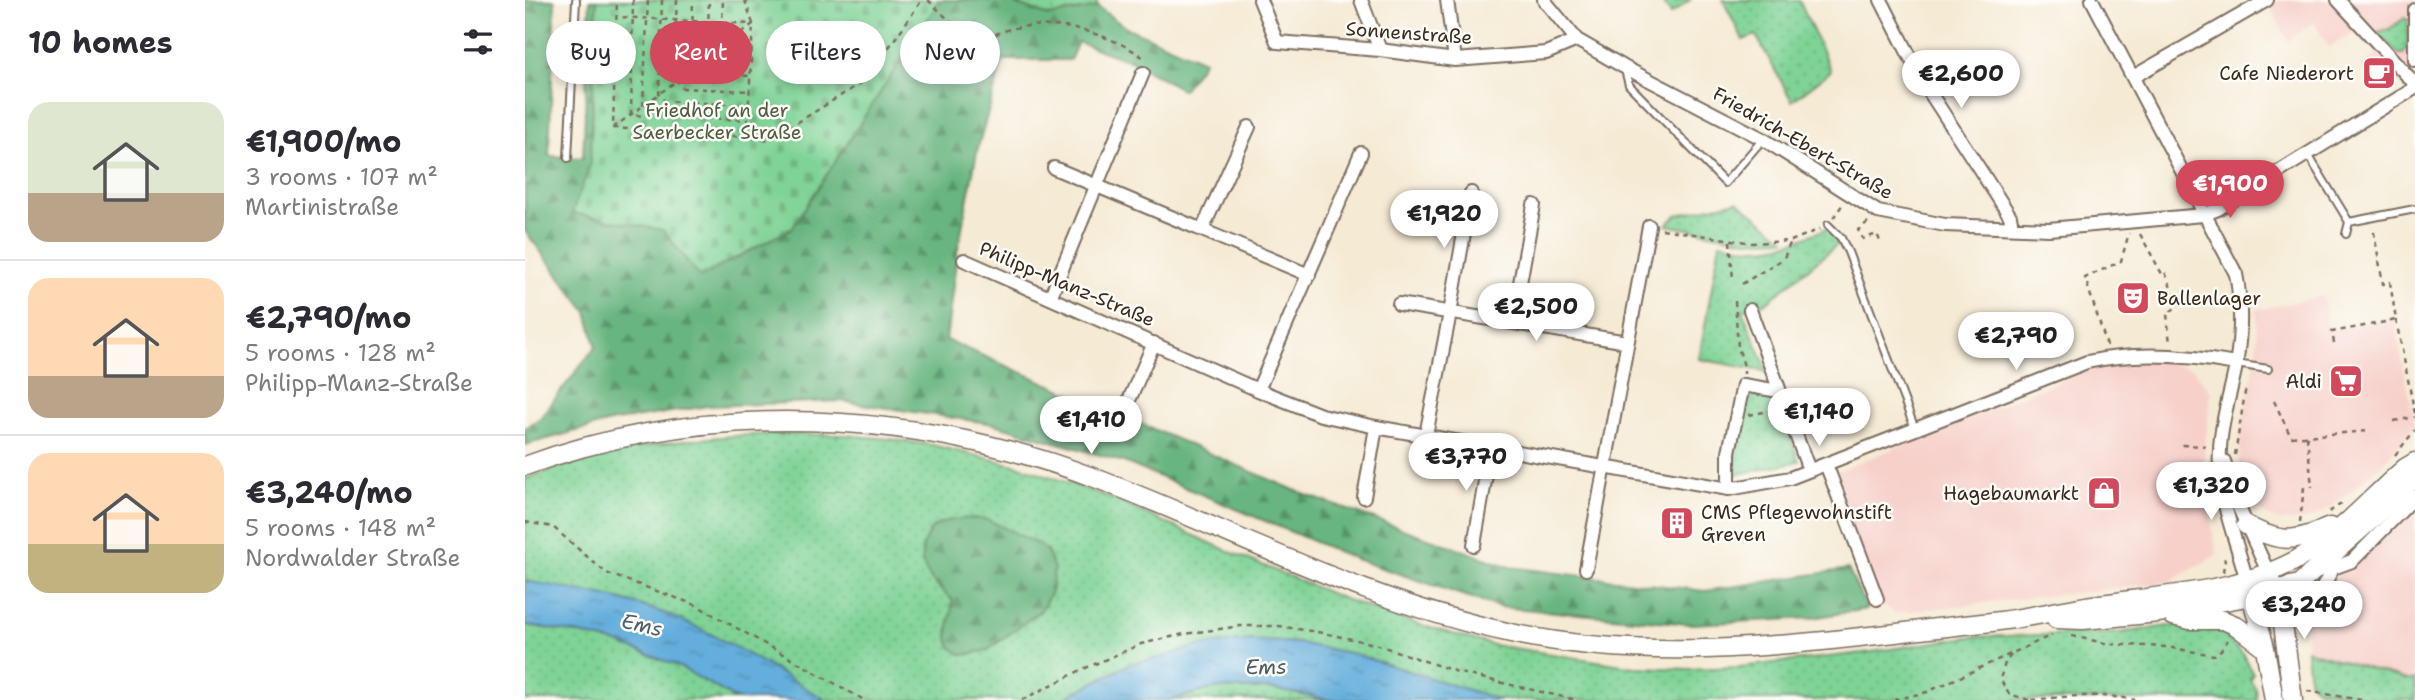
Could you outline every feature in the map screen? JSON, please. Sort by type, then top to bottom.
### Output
[{"type":"main road","points":[[525,466],[620,439],[703,426],[799,422],[871,425],[934,433],[1048,461],[1132,493],[1337,580],[1449,618],[1513,634],[1578,645],[1675,651],[1741,649],[2017,619],[2081,607],[2169,596],[2246,578],[2268,572],[2310,552],[2415,462]]},
{"type":"main road","points":[[2017,619],[2083,620],[2159,613],[2277,591],[2299,584],[2330,564],[2415,474]]},
{"type":"main road","points":[[2246,525],[2277,538],[2293,540],[2347,521]]},
{"type":"main road","points":[[2268,572],[2277,591],[2297,696]]},
{"type":"main road","points":[[2246,578],[2265,648],[2274,697]]},
{"type":"main road","points":[[2159,613],[2190,620],[2223,620],[2235,625],[2265,648]]},
{"type":"street","name":"Sonnenstraße","points":[[1260,0],[1277,43],[1380,50],[1455,60],[1546,53],[1577,40]]},
{"type":"street","points":[[1361,0],[1380,50]]},
{"type":"street","points":[[1447,0],[1455,60]]},
{"type":"street","name":"Friedrich-Ebert-Straße","points":[[1544,0],[1577,40],[1763,139],[1878,212],[1945,225],[2049,229],[2203,215]]},
{"type":"street","points":[[1881,0],[1923,82],[2010,216],[2012,227]]},
{"type":"street","points":[[2092,0],[2236,274],[2241,323],[2220,447],[2221,493],[2246,578]]},
{"type":"street","points":[[2133,77],[2267,0]]},
{"type":"street","points":[[2203,215],[2218,209],[2415,86],[2338,0]]},
{"type":"street","points":[[2415,10],[2415,60]]},
{"type":"street","points":[[1050,298],[1143,73]]},
{"type":"street","points":[[1202,230],[1249,127]]},
{"type":"street","points":[[1258,390],[1361,153]]},
{"type":"street","points":[[1054,168],[1310,275]]},
{"type":"street","points":[[1426,435],[1471,193]]},
{"type":"street","points":[[1513,322],[1534,205]]},
{"type":"street","points":[[1585,569],[1649,226]]},
{"type":"street","name":"Philipp-Manz-Straße","points":[[964,260],[1258,390],[1321,415],[1729,489],[1790,478],[2087,362],[2171,355],[2236,364]]},
{"type":"street","points":[[1399,304],[1626,342]]},
{"type":"street","points":[[1750,310],[1809,470]]},
{"type":"street","name":"Philipp-Manz-Straße","points":[[1130,398],[1154,342]]},
{"type":"street","points":[[1729,489],[1729,452],[1743,385],[1779,391]]},
{"type":"street","points":[[1364,497],[1376,427]]},
{"type":"street","points":[[1473,545],[1491,446]]},
{"type":"street","points":[[2220,447],[2235,499],[2268,572]]},
{"type":"street","points":[[1826,464],[1877,599]]},
{"type":"street","points":[[2314,604],[2330,564],[2352,561],[2415,497]]},
{"type":"lane","points":[[575,21],[576,0]]},
{"type":"lane","points":[[1624,67],[1629,85],[1725,183],[1763,139]]},
{"type":"lane","points":[[568,158],[572,84]]},
{"type":"lane","points":[[2307,153],[2349,222],[2347,234]]},
{"type":"lane","points":[[2349,222],[2415,209]]},
{"type":"lane","points":[[1828,225],[1841,239],[1848,252],[1915,429]]},
{"type":"lane","points":[[2236,364],[2268,369]]},
{"type":"path","points":[[616,21],[617,0]]},
{"type":"path","points":[[631,115],[633,0]]},
{"type":"path","points":[[643,106],[648,0]]},
{"type":"path","points":[[662,0],[659,94],[665,101],[748,106]]},
{"type":"path","points":[[676,20],[677,0]]},
{"type":"path","points":[[616,17],[692,21],[693,0]]},
{"type":"path","points":[[708,21],[709,0]]},
{"type":"path","points":[[722,21],[723,0]]},
{"type":"path","points":[[745,0],[753,24],[752,47]]},
{"type":"path","points":[[613,128],[747,136],[769,140],[866,80],[922,0]]},
{"type":"path","points":[[928,0],[977,47],[987,37],[1026,26],[1080,29],[1118,42],[1145,59],[1143,73]]},
{"type":"path","points":[[613,128],[614,84]]},
{"type":"path","points":[[613,128],[673,84]]},
{"type":"path","points":[[679,84],[682,88],[749,91]]},
{"type":"path","points":[[747,136],[749,84]]},
{"type":"path","points":[[631,115],[748,120]]},
{"type":"path","points":[[1649,226],[1752,243],[1791,241],[1828,225],[1849,194]]},
{"type":"path","points":[[1877,234],[1863,239],[1858,230],[1870,220],[1877,234],[1880,241]]},
{"type":"path","points":[[2132,220],[2162,274],[2165,272],[2178,306],[2167,314],[2171,355]]},
{"type":"path","points":[[2111,358],[2085,278],[2121,261],[2132,220]]},
{"type":"path","points":[[2383,225],[2372,227],[2383,284],[2390,282],[2415,415],[2394,421]]},
{"type":"path","points":[[1730,240],[1733,280]]},
{"type":"path","points":[[1742,284],[1784,258],[1791,241]]},
{"type":"path","points":[[1735,301],[1738,347],[1744,366],[1743,385]]},
{"type":"path","points":[[2334,343],[2332,332],[2396,320]]},
{"type":"path","points":[[2235,459],[2238,427],[2250,366]]},
{"type":"path","points":[[2274,401],[2291,437],[2369,430]]},
{"type":"path","points":[[1736,419],[1785,407]]},
{"type":"path","points":[[2390,461],[2415,430]]},
{"type":"path","points":[[2307,436],[2312,487]]},
{"type":"path","points":[[2182,445],[2206,446]]},
{"type":"path","points":[[2304,487],[2300,525],[2308,522]]},
{"type":"path","points":[[2324,514],[2351,495]]},
{"type":"path","points":[[525,522],[553,527],[606,573],[696,605],[864,700]]},
{"type":"path","points":[[2224,575],[2226,557]]},
{"type":"path","points":[[1023,700],[1081,670],[1141,644],[1184,634],[1241,626],[1279,626],[1375,644],[1460,673],[1576,700]]},
{"type":"path","points":[[1894,700],[1927,692],[2056,633]]},
{"type":"path","points":[[2065,635],[2109,644],[2166,647],[2214,655],[2221,650],[2230,636]]},
{"type":"path","points":[[2014,653],[2005,663],[2000,679],[2009,694],[2030,700],[2090,695],[2135,700]]},
{"type":"path","points":[[2297,696],[2362,700]]},
{"type":"shaded area","points":[[2280,0],[2415,0],[2415,71],[2382,95],[2360,67],[2380,52],[2359,30],[2329,47],[2314,22],[2288,41],[2270,6]]},
{"type":"shaded area","points":[[2323,296],[2328,330],[2394,317],[2415,426],[2386,460],[2331,508],[2306,520],[2280,521],[2267,516],[2253,504],[2241,477],[2239,462],[2240,438],[2257,352],[2257,310]]},
{"type":"shaded area","points":[[2151,359],[2193,369],[2211,392],[2202,473],[2217,555],[2169,582],[1895,613],[1869,596],[1826,476],[2089,369]]},
{"type":"shaded area","points":[[2415,489],[2415,680],[2407,680],[2306,650],[2307,621],[2312,623],[2336,577],[2345,571],[2350,573],[2355,565],[2345,554]]},
{"type":"green space","points":[[525,0],[555,0],[554,21],[546,21],[546,84],[552,84],[549,156],[583,158],[586,84],[593,84],[590,165],[573,213],[663,230],[700,277],[792,228],[900,62],[900,84],[996,84],[978,147],[957,253],[946,340],[1306,495],[1510,567],[1705,591],[1848,569],[1867,609],[1812,618],[1692,624],[1498,607],[1358,560],[1124,462],[994,424],[841,401],[707,406],[610,422],[525,445],[525,428],[540,418],[596,346],[587,312],[525,231]]},
{"type":"green space","points":[[590,0],[597,0],[596,21],[589,21]]},
{"type":"green space","name":"Friedhof an der Saerbecker Straße","points":[[597,0],[940,0],[926,21],[900,21],[900,62],[886,83],[886,21],[766,21],[766,84],[885,84],[792,228],[700,277],[663,230],[572,213],[590,165],[593,84],[636,84],[636,21],[596,21]]},
{"type":"green space","points":[[940,0],[1014,0],[1015,4],[1049,16],[1098,7],[1125,27],[1204,61],[1183,90],[1135,63],[1078,42],[1070,60],[1003,60],[1000,70],[1000,21],[926,21]]},
{"type":"green space","points":[[1014,0],[1096,0],[1098,7],[1049,16],[1015,4]]},
{"type":"green space","points":[[1661,0],[1690,0],[1671,14]]},
{"type":"green space","points":[[1723,0],[1799,0],[1831,71],[1792,101],[1756,35],[1743,40]]},
{"type":"green space","points":[[2405,18],[2408,20],[2407,49],[2403,54],[2399,54],[2378,32],[2389,29]]},
{"type":"green space","points":[[1737,201],[1785,239],[1747,240],[1666,225],[1677,215]]},
{"type":"green space","points":[[1827,228],[1839,243],[1767,302],[1742,310],[1768,372],[1699,359],[1720,242],[1753,248],[1772,247]]},
{"type":"green space","points":[[1758,394],[1776,400],[1799,461],[1734,475],[1734,450],[1745,402]]},
{"type":"green space","points":[[770,434],[846,435],[889,439],[932,445],[1023,467],[1111,498],[1344,599],[1417,624],[1493,645],[1635,667],[1688,669],[1740,667],[1872,652],[1967,637],[2118,633],[2199,622],[2229,628],[2226,638],[2242,653],[2253,673],[2250,679],[2256,689],[2257,700],[1500,700],[1354,654],[1297,643],[1251,640],[1130,664],[1061,700],[826,700],[714,637],[666,614],[525,581],[525,479],[585,460],[646,446]],"holes":[[[933,527],[988,650],[953,603],[923,545]]]},
{"type":"green space","points":[[951,520],[988,520],[1038,544],[1047,551],[1054,569],[1051,592],[1041,610],[988,650],[964,655],[951,646],[948,639],[952,599],[927,574],[922,549],[927,535],[937,525]]},
{"type":"green space","points":[[525,625],[583,634],[640,650],[676,665],[738,700],[525,700]]},
{"type":"green space","points":[[2306,650],[2407,680],[2415,680],[2415,700],[2380,700],[2316,688],[2309,681]]},
{"type":"green space","points":[[1215,688],[1270,689],[1332,700],[1171,700]]},
{"type":"water","name":"Ems","points":[[525,581],[614,598],[666,614],[728,643],[826,700],[738,700],[676,665],[617,643],[525,625]]},
{"type":"water","name":"Ems","points":[[1251,640],[1297,643],[1354,654],[1500,700],[1332,700],[1270,689],[1215,688],[1171,700],[1061,700],[1129,664],[1164,657],[1197,646]]},
{"type":"place","name":"Cafe Niederort","points":[[2379,73]]},
{"type":"place","name":"Ballenlager","points":[[2133,298]]},
{"type":"place","name":"Aldi","points":[[2346,381]]},
{"type":"place","name":"Hagebaumarkt","points":[[2104,493]]},
{"type":"place","name":"CMS Pflegewohnstift Greven","points":[[1677,523]]}]
